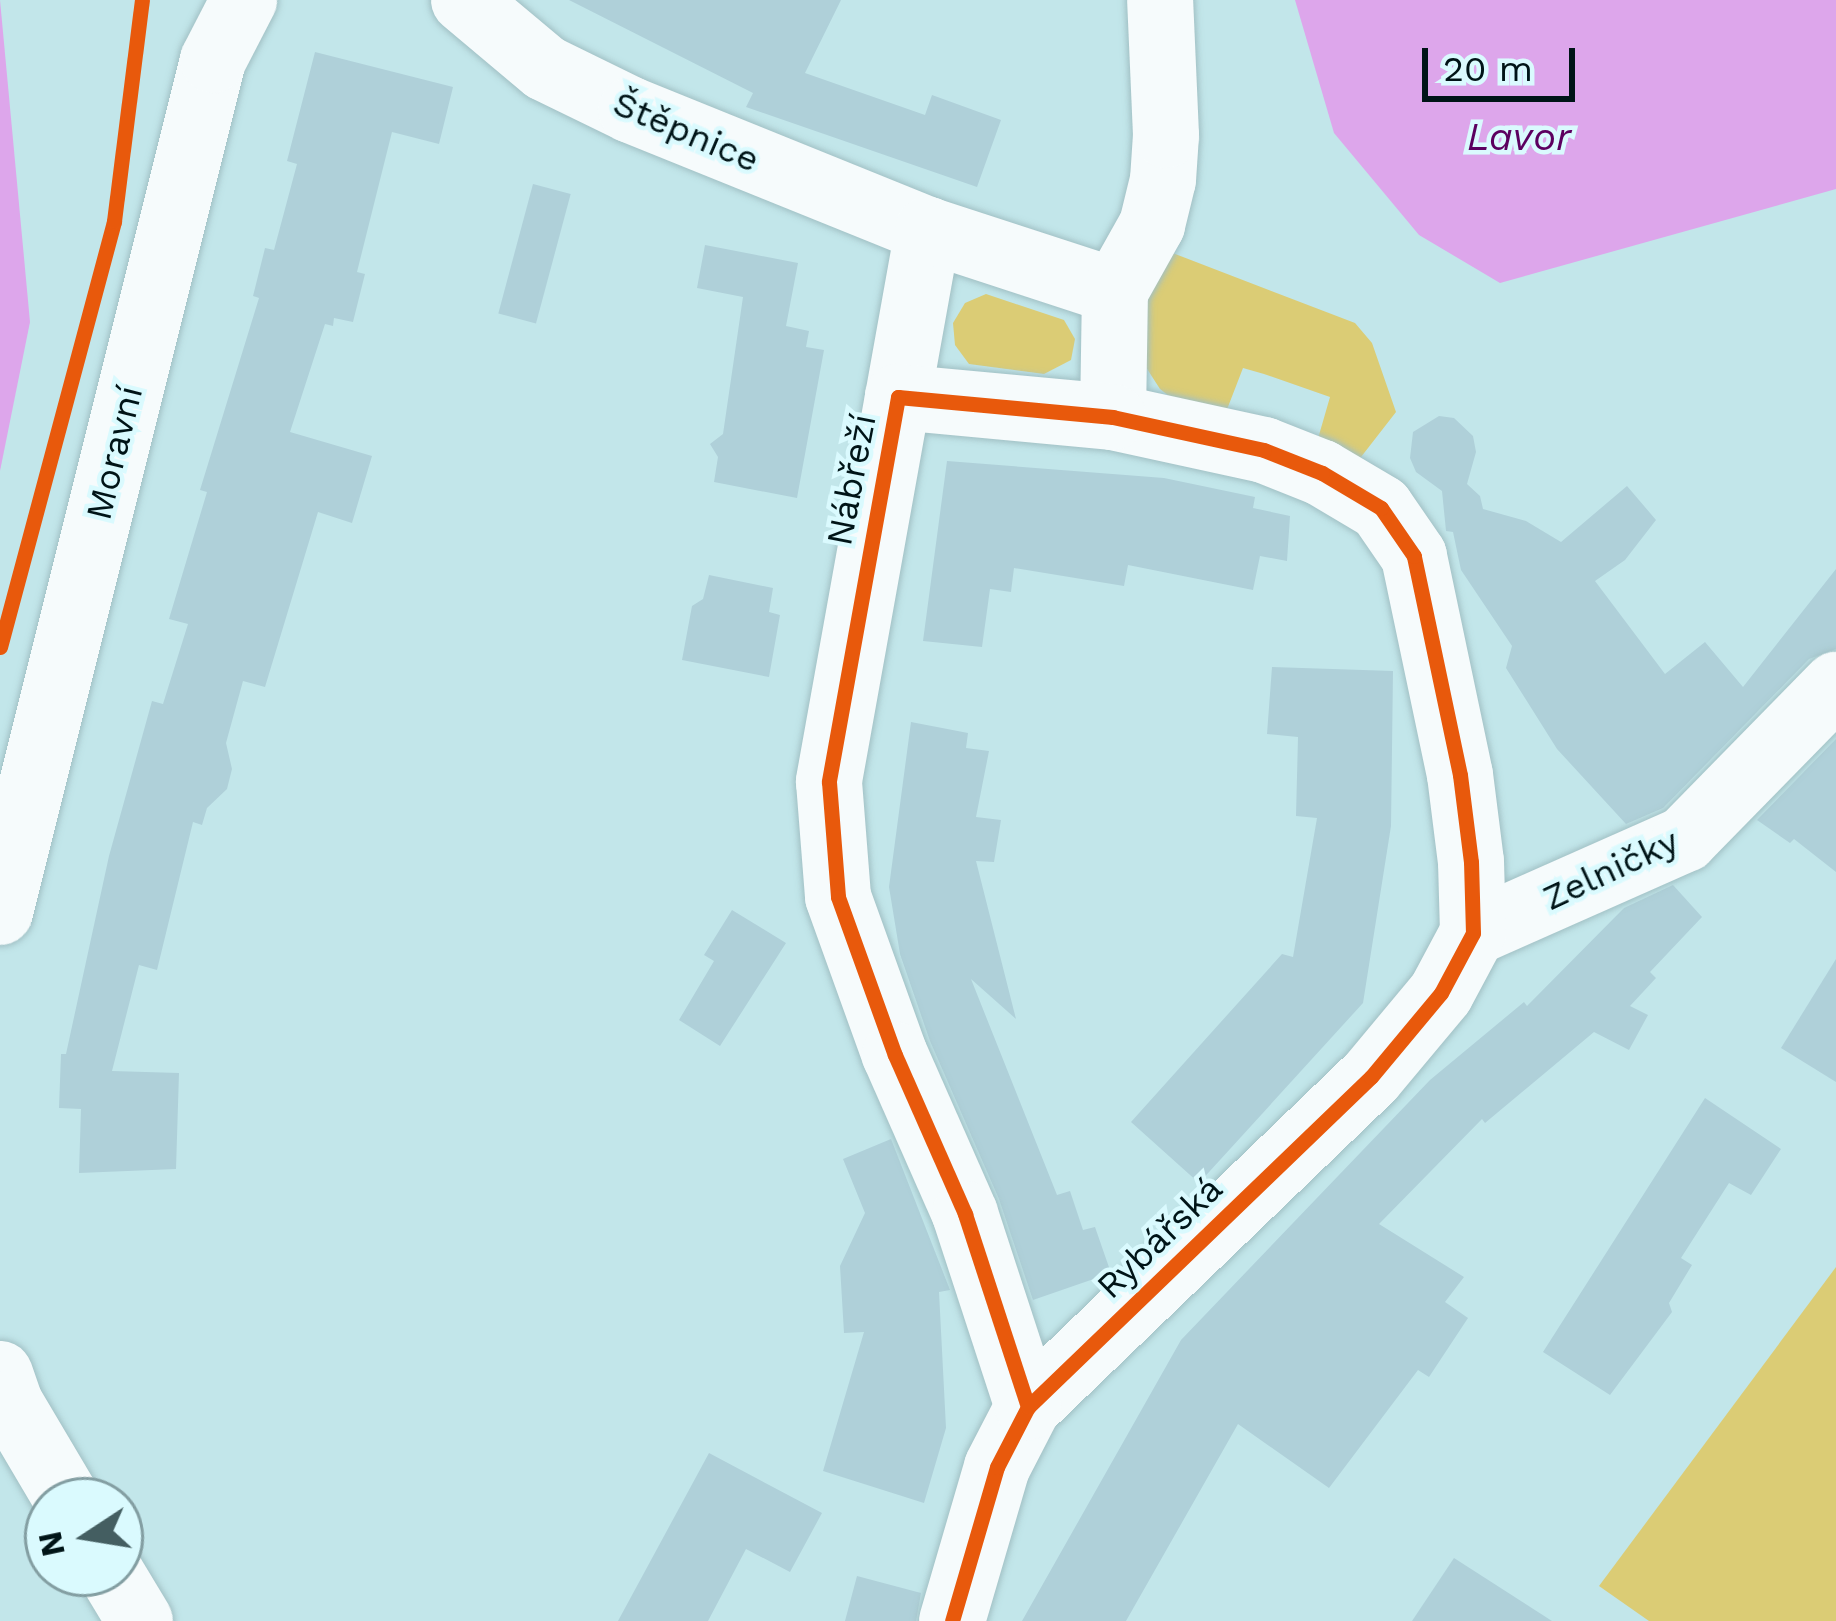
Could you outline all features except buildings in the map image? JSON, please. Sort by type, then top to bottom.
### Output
[{"type":"street","name":"Moravní","points":[[0,912],[213,60],[244,0]]},
{"type":"street","name":"Štěpnice","points":[[464,0],[545,68],[631,110],[928,230]]},
{"type":"street","points":[[1114,417],[1115,291],[1152,225],[1163,180],[1166,134],[1160,0]]},
{"type":"street","points":[[928,230],[1115,291]]},
{"type":"street","name":"Nábřeží","points":[[928,230],[830,782],[838,898],[895,1054],[965,1214],[1028,1407]]},
{"type":"street","name":"Nábřeží","points":[[898,397],[1114,417],[1264,450],[1322,473],[1381,508],[1414,556],[1460,775],[1473,933]]},
{"type":"street","name":"Zelničky","points":[[1473,933],[1685,839],[1836,685]]},
{"type":"street","name":"Rybářská","points":[[952,1621],[997,1467],[1028,1407],[1371,1077],[1441,993],[1473,933]]},
{"type":"street","points":[[0,1374],[10,1403],[54,1477]]},
{"type":"shaded area","points":[[1170,252],[1355,323],[1372,343],[1396,412],[1361,457],[1354,461],[1317,442],[1330,397],[1264,374],[1243,368],[1226,412],[1187,410],[1160,389],[1142,361],[1138,316]]},
{"type":"shaded area","points":[[986,294],[1064,320],[1075,339],[1071,360],[1044,374],[969,364],[955,345],[953,323],[965,303]]},
{"type":"shaded area","points":[[1836,1267],[1836,1621],[1649,1621],[1599,1586]]},
{"type":"water","points":[[0,0],[30,322],[0,471]]},
{"type":"water","name":"Lavor","points":[[1295,0],[1836,0],[1836,189],[1500,283],[1419,235],[1334,133]]},
{"type":"cycle path","points":[[0,647],[114,221],[142,0]]},
{"type":"cycle path","points":[[952,1621],[997,1467],[1028,1407],[1371,1077],[1441,993],[1473,933],[1471,862],[1460,775],[1414,556],[1381,508],[1322,473],[1264,450],[1113,417],[898,397],[829,782],[838,897],[895,1055],[965,1214],[1028,1407]]}]
